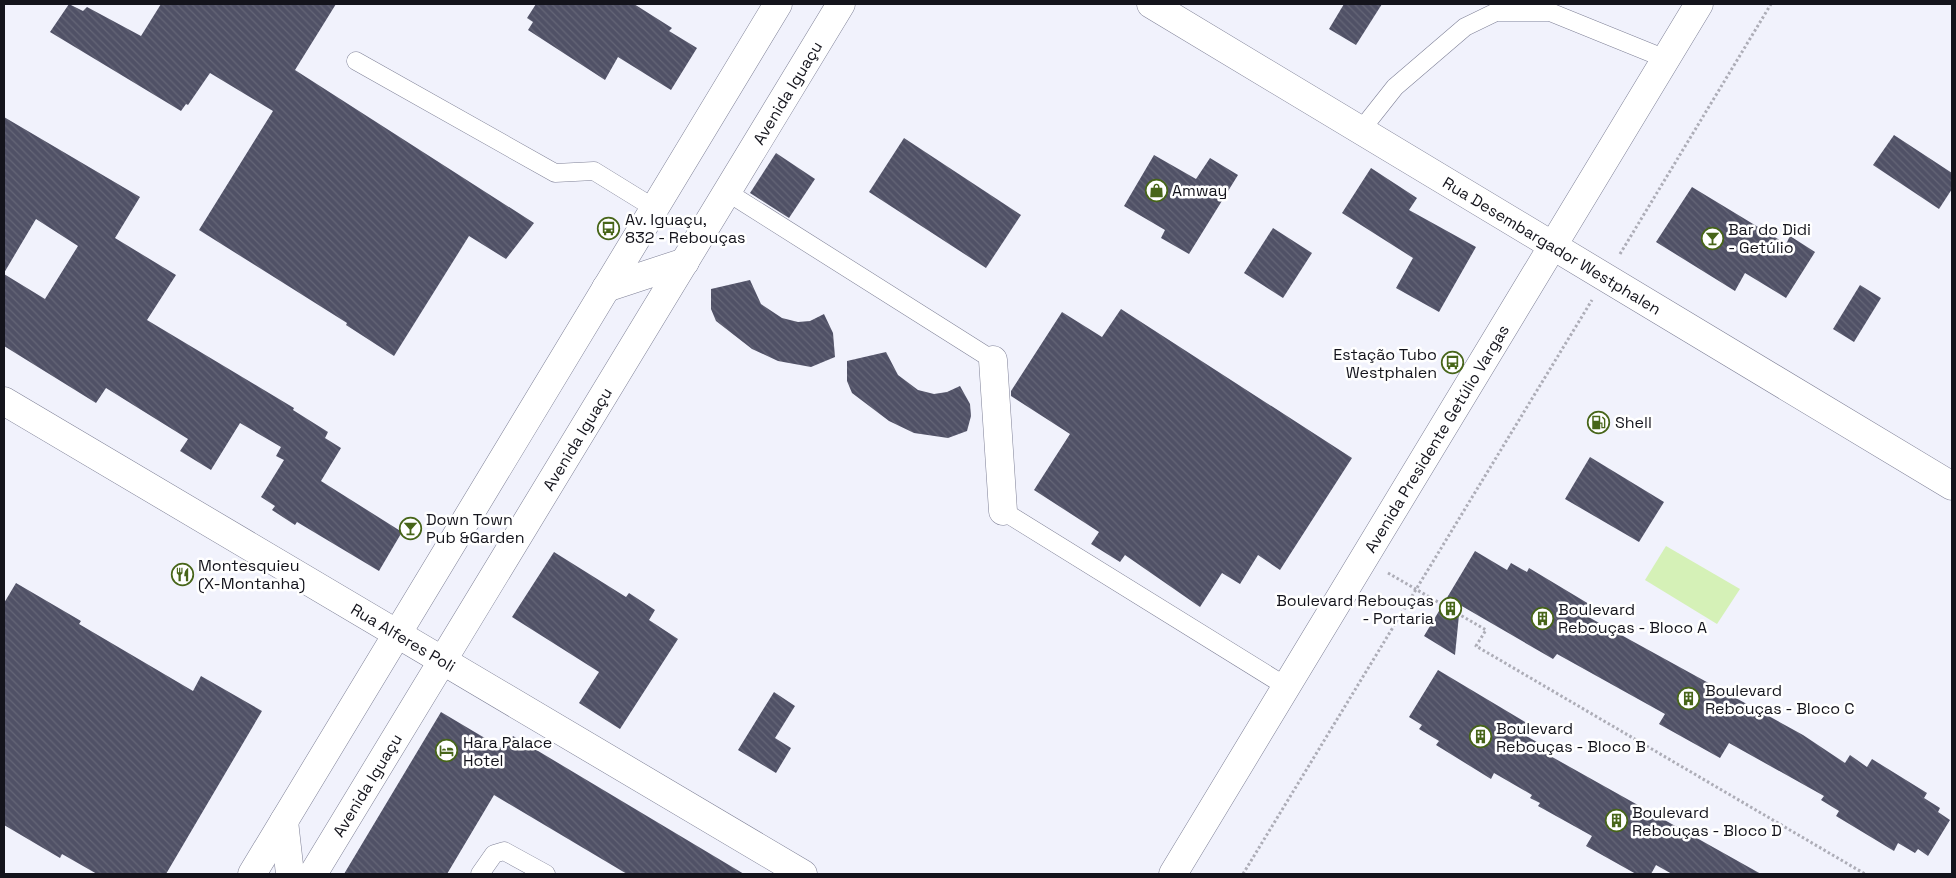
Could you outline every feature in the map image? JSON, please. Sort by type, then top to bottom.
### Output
[{"type":"main road","points":[[252,874],[778,4]]},
{"type":"main road","name":"Avenida Iguaçu","points":[[314,874],[841,4]]},
{"type":"main road","name":"Rua Desembargador Westphalen","points":[[1151,4],[1952,486]]},
{"type":"main road","name":"Avenida Presidente Getúlio Vargas","points":[[1173,874],[1699,4]]},
{"type":"main road","points":[[606,288],[685,262]]},
{"type":"main road","points":[[993,360],[1003,511]]},
{"type":"main road","name":"Rua Alferes Poli","points":[[4,401],[803,874]]},
{"type":"main road","points":[[284,821],[290,874]]},
{"type":"lane","points":[[1361,130],[1394,87],[1465,27],[1496,12],[1550,12],[1666,59]]},
{"type":"lane","points":[[356,61],[555,173],[594,171],[654,208]]},
{"type":"lane","points":[[727,192],[993,360]]},
{"type":"lane","points":[[1003,511],[1287,686]]},
{"type":"lane","points":[[480,874],[494,854],[504,851],[546,874]]},
{"type":"path","points":[[1623,249],[1771,4]]},
{"type":"path","points":[[1243,874],[1593,299]]},
{"type":"path","points":[[1364,559],[1486,630],[1476,646],[1864,874]]},
{"type":"green space","points":[[1666,546],[1740,589],[1717,624],[1645,580]]},
{"type":"building","points":[[69,4],[83,11],[87,7],[141,36],[161,4],[336,4],[295,70],[534,223],[506,259],[469,236],[394,356],[346,325],[347,323],[199,230],[273,111],[210,73],[188,105],[186,104],[181,111],[50,32]]},
{"type":"building","points":[[536,4],[634,4],[672,28],[669,31],[697,48],[671,90],[618,57],[605,80],[528,30],[533,22],[527,18]]},
{"type":"building","points":[[1344,4],[1382,4],[1356,45],[1329,29]]},
{"type":"building","points":[[4,117],[140,197],[115,238],[176,275],[147,320],[294,408],[293,410],[328,432],[325,438],[341,448],[321,481],[402,532],[379,571],[297,522],[295,525],[272,510],[275,506],[261,497],[284,460],[276,456],[281,447],[240,423],[211,470],[180,451],[188,439],[106,388],[96,403],[4,346],[4,274],[45,299],[78,246],[36,219],[4,273]]},
{"type":"building","points":[[1894,135],[1952,173],[1952,189],[1939,209],[1873,165]]},
{"type":"building","points":[[904,138],[1021,215],[986,268],[869,192]]},
{"type":"building","points":[[776,153],[815,179],[789,218],[750,193]]},
{"type":"building","points":[[1154,155],[1196,179],[1210,158],[1238,175],[1189,254],[1161,238],[1165,230],[1124,206]]},
{"type":"building","points":[[1371,168],[1417,198],[1409,210],[1476,247],[1439,312],[1396,288],[1413,258],[1342,213]]},
{"type":"building","name":"Bar do Didi - Getúlio","points":[[1692,187],[1786,244],[1790,236],[1815,252],[1786,298],[1745,273],[1735,291],[1656,242]]},
{"type":"building","points":[[1273,228],[1312,253],[1283,298],[1244,273]]},
{"type":"building","points":[[750,280],[761,304],[782,318],[798,322],[810,321],[824,314],[833,333],[835,357],[811,367],[778,361],[752,349],[716,321],[711,309],[711,289]]},
{"type":"building","points":[[1860,285],[1881,298],[1854,342],[1833,329]]},
{"type":"building","points":[[1121,309],[1352,458],[1280,570],[1258,555],[1240,584],[1222,573],[1200,607],[1125,555],[1120,562],[1091,544],[1099,532],[1034,490],[1070,434],[1011,396],[1011,391],[1062,312],[1102,337]]},
{"type":"building","points":[[886,352],[898,375],[918,390],[934,394],[947,392],[960,386],[970,404],[971,416],[967,431],[948,438],[914,433],[889,421],[852,393],[847,381],[847,361]]},
{"type":"building","points":[[1590,457],[1664,502],[1639,542],[1565,499]]},
{"type":"building","points":[[1475,551],[1507,570],[1511,563],[1527,572],[1529,568],[1589,604],[1583,614],[1803,735],[1845,763],[1850,755],[1867,767],[1872,759],[1927,793],[1924,798],[1940,808],[1938,812],[1950,820],[1928,856],[1918,849],[1915,853],[1898,843],[1894,851],[1836,816],[1839,811],[1821,800],[1824,796],[1729,743],[1720,758],[1659,724],[1665,714],[1557,654],[1553,659],[1460,605],[1455,655],[1424,636]]},
{"type":"building","points":[[554,552],[626,597],[629,593],[655,610],[649,620],[678,639],[620,729],[579,703],[599,672],[512,617]]},
{"type":"building","points":[[16,583],[81,621],[79,624],[193,691],[201,676],[262,711],[166,874],[97,874],[62,854],[60,858],[4,825],[4,603]]},
{"type":"building","points":[[1438,670],[1527,723],[1521,733],[1537,742],[1534,745],[1545,753],[1761,874],[1672,874],[1656,865],[1651,874],[1636,874],[1586,846],[1592,836],[1538,806],[1540,803],[1530,798],[1532,795],[1494,773],[1491,779],[1436,745],[1439,741],[1419,729],[1422,725],[1409,717]]},
{"type":"building","points":[[774,692],[795,706],[775,738],[791,748],[776,773],[738,750]]},
{"type":"building","points":[[441,712],[505,750],[513,736],[744,874],[627,874],[494,795],[447,874],[344,874]]},
{"type":"place","name":"Amway","points":[[1156,190]]},
{"type":"place","name":"Av. Iguaçu, 832 - Rebouças","points":[[609,228]]},
{"type":"place","name":"Bar do Didi - Getúlio","points":[[1712,238]]},
{"type":"place","name":"Estação Tubo Westphalen","points":[[1453,363]]},
{"type":"place","name":"Shell","points":[[1599,422]]},
{"type":"place","name":"Down Town Pub &Garden","points":[[410,528]]},
{"type":"place","name":"Montesquieu (X-Montanha)","points":[[182,574]]},
{"type":"place","name":"Boulevard Rebouças - Portaria","points":[[1450,609]]},
{"type":"place","name":"Boulevard Rebouças - Bloco A","points":[[1542,618]]},
{"type":"place","name":"Boulevard Rebouças - Bloco C","points":[[1689,699]]},
{"type":"place","name":"Boulevard Rebouças - Bloco B","points":[[1480,737]]},
{"type":"place","name":"Hara Palace Hotel","points":[[447,751]]},
{"type":"place","name":"Boulevard Rebouças - Bloco D","points":[[1616,821]]}]
